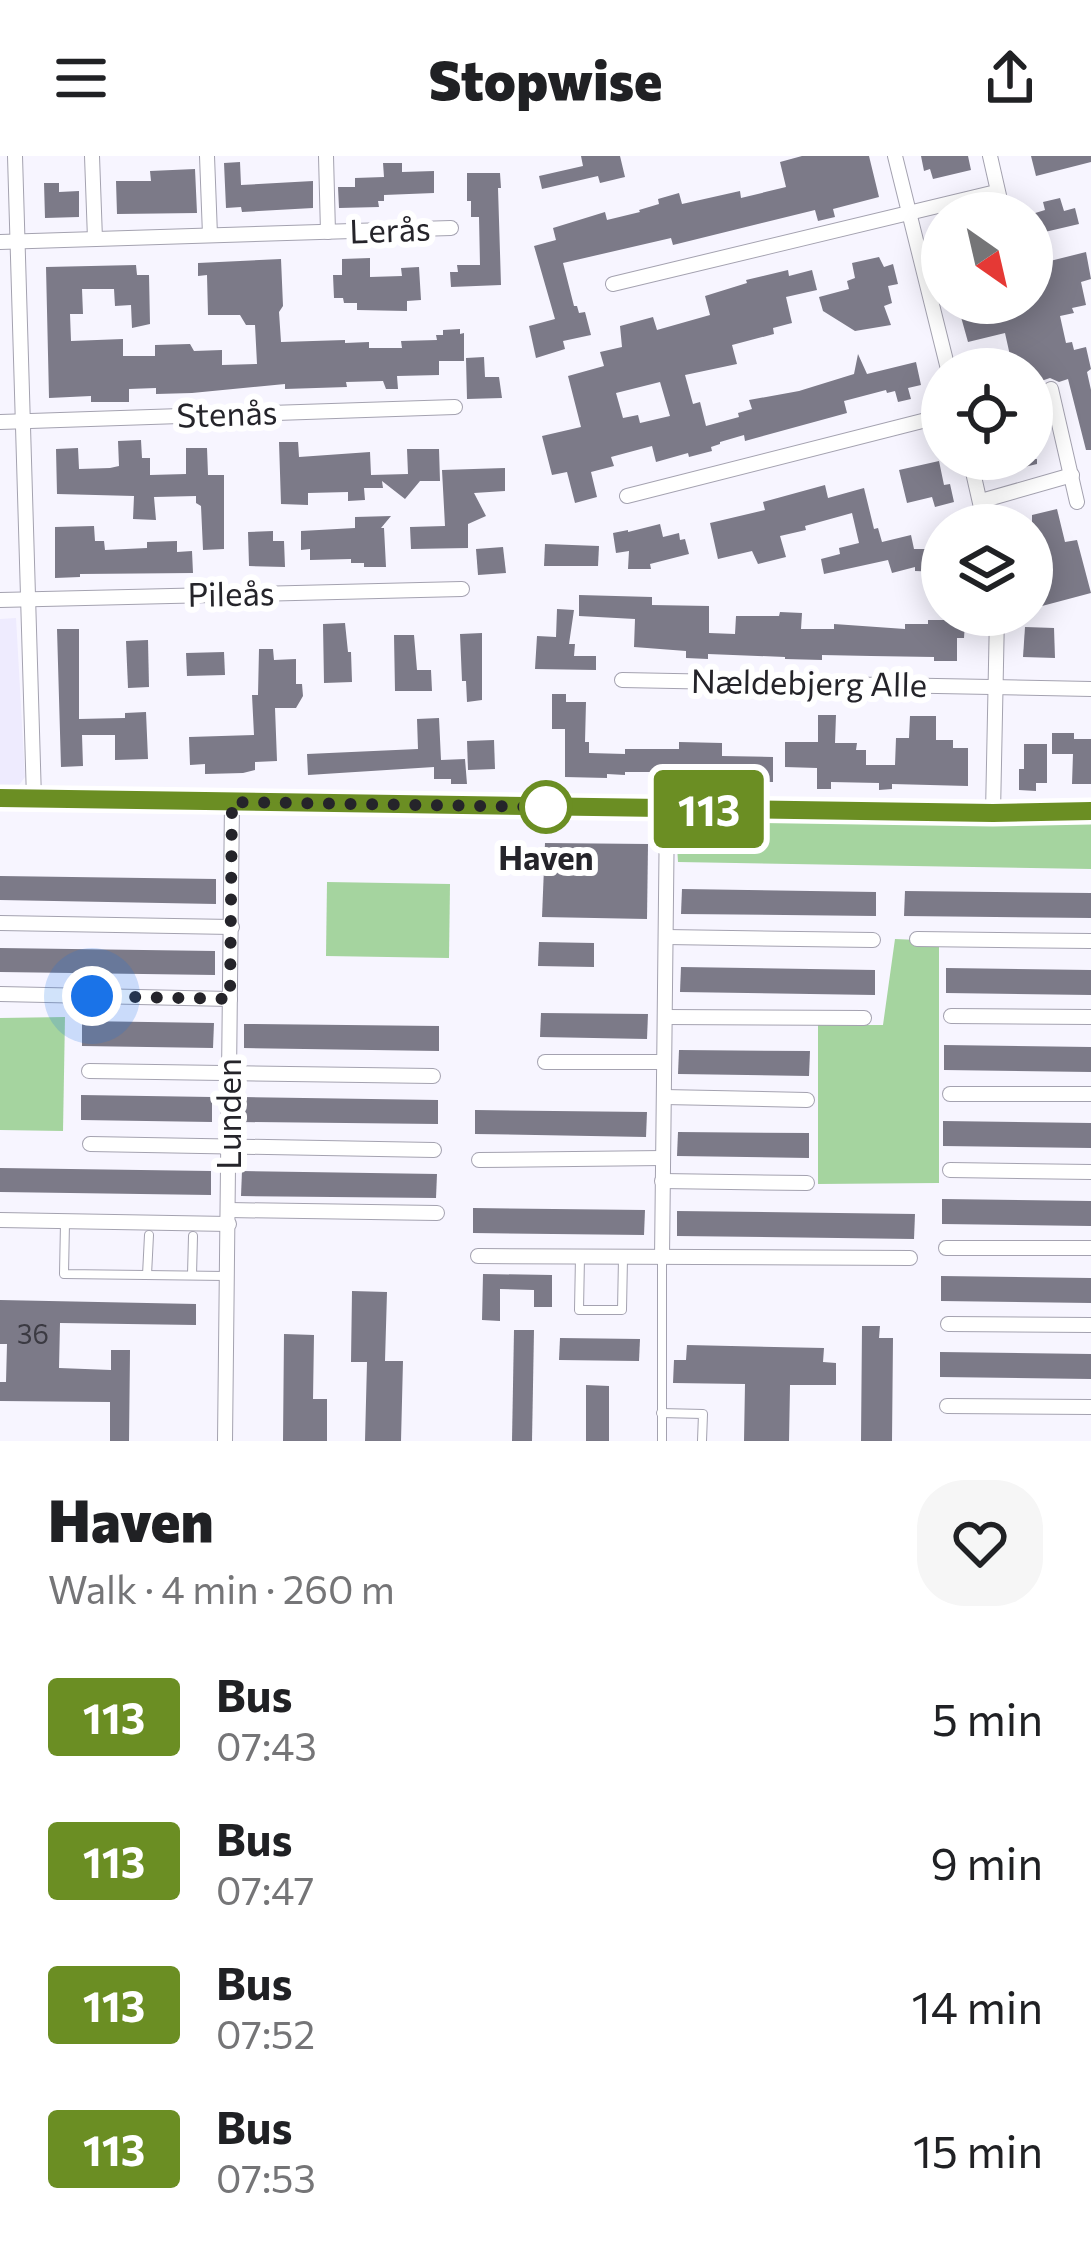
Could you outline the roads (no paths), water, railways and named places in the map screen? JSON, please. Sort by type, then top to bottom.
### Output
[{"type":"street","points":[[15,156],[34,799]]},
{"type":"street","points":[[92,156],[95,238]]},
{"type":"street","points":[[207,156],[210,235]]},
{"type":"street","name":"Lerås","points":[[326,156],[328,232]]},
{"type":"street","points":[[895,156],[943,348]]},
{"type":"street","points":[[990,156],[996,192]]},
{"type":"street","points":[[614,284],[921,211]]},
{"type":"street","name":"Lerås","points":[[0,242],[452,228]]},
{"type":"street","points":[[1053,397],[1077,502]]},
{"type":"street","name":"Stenås","points":[[0,422],[455,407]]},
{"type":"street","points":[[627,496],[921,421]]},
{"type":"street","points":[[980,501],[1072,475]]},
{"type":"street","points":[[975,480],[981,504]]},
{"type":"street","name":"Pileås","points":[[0,600],[462,589]]},
{"type":"street","points":[[993,813],[996,636]]},
{"type":"street","name":"Nældebjerg Alle","points":[[622,680],[1091,689]]},
{"type":"street","points":[[0,798],[1091,811]]},
{"type":"street","name":"Lunden","points":[[225,1441],[232,802]]},
{"type":"street","points":[[662,1258],[667,808]]},
{"type":"street","points":[[0,923],[232,927]]},
{"type":"street","points":[[666,937],[873,940]]},
{"type":"street","points":[[917,939],[1091,940]]},
{"type":"street","points":[[0,994],[230,999]]},
{"type":"street","points":[[951,1016],[1091,1017]]},
{"type":"street","points":[[664,1017],[864,1018]]},
{"type":"street","points":[[545,1062],[664,1062]]},
{"type":"street","points":[[89,1071],[433,1076]]},
{"type":"street","points":[[950,1094],[1091,1094]]},
{"type":"street","points":[[664,1097],[807,1100]]},
{"type":"street","points":[[89,1144],[434,1150]]},
{"type":"street","points":[[479,1160],[663,1158]]},
{"type":"street","points":[[950,1170],[1091,1172]]},
{"type":"street","points":[[662,1181],[807,1183]]},
{"type":"street","points":[[0,1220],[437,1213]]},
{"type":"street","points":[[946,1248],[1091,1248]]},
{"type":"street","points":[[478,1256],[910,1258]]},
{"type":"street","points":[[948,1324],[1091,1324]]},
{"type":"street","points":[[946,1406],[1091,1407]]},
{"type":"lane","points":[[65,1221],[64,1274],[226,1276]]},
{"type":"lane","points":[[147,1275],[149,1235]]},
{"type":"lane","points":[[192,1275],[193,1236]]},
{"type":"lane","points":[[580,1258],[579,1310],[622,1310],[623,1258]]},
{"type":"lane","points":[[662,1258],[662,1441]]},
{"type":"lane","points":[[662,1413],[703,1414],[702,1441]]},
{"type":"place","name":"Haven","points":[[546,807]]}]
